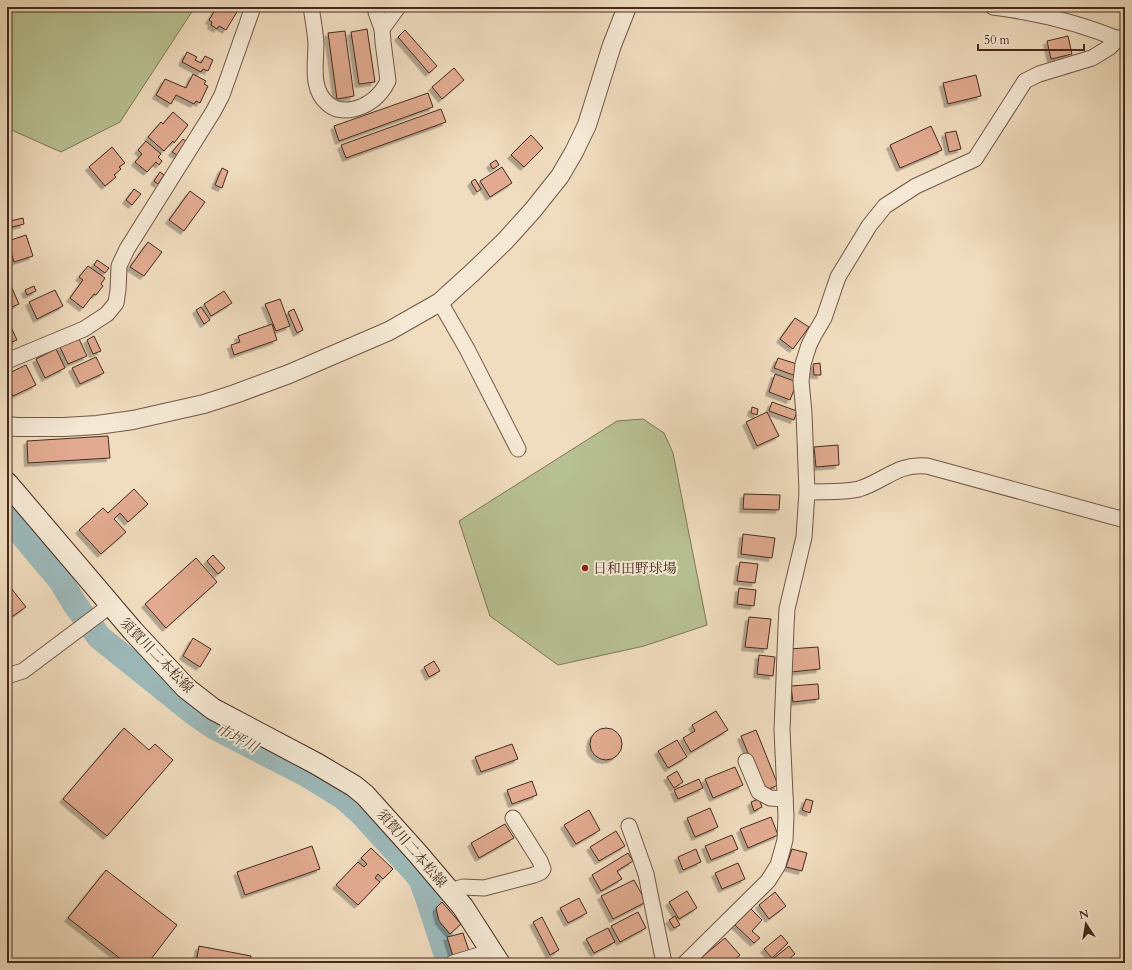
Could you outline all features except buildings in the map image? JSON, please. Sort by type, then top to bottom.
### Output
[{"type":"main road","name":"須賀川二本松線","points":[[7,483],[133,631],[186,688],[213,709],[317,764],[354,786],[365,795],[463,907],[496,957]]},
{"type":"street","points":[[7,362],[84,329],[107,314],[116,302],[119,266],[127,249],[222,95],[253,7]]},
{"type":"street","points":[[311,7],[316,42],[315,81],[317,90],[320,97],[333,107],[347,110],[362,106],[372,101],[385,88],[388,81],[382,29],[376,12],[376,7]]},
{"type":"street","points":[[382,29],[398,7]]},
{"type":"street","points":[[7,426],[64,427],[97,425],[133,420],[204,404],[289,374],[389,331],[440,302],[505,241],[533,210],[560,176],[587,125],[612,45],[627,7]]},
{"type":"street","points":[[993,7],[1065,20],[1103,32],[1121,40]]},
{"type":"street","points":[[685,963],[732,918],[774,873],[781,857],[785,840],[786,800],[782,730],[787,615],[804,537],[807,492],[804,412],[801,381],[803,364],[814,335],[824,318],[838,277],[869,226],[885,206],[916,186],[975,159],[1025,81],[1039,74],[1092,58],[1121,40]]},
{"type":"street","points":[[440,302],[467,349],[518,449]]},
{"type":"street","points":[[807,492],[855,490],[875,483],[911,465],[920,465],[1125,520]]},
{"type":"street","points":[[7,676],[23,671],[111,605]]},
{"type":"street","points":[[746,761],[759,792],[770,798],[786,800]]},
{"type":"street","points":[[450,891],[463,887],[484,888],[541,872],[543,869],[540,861],[513,818]]},
{"type":"street","points":[[629,826],[646,874],[664,963]]},
{"type":"street","points":[[453,963],[496,957]]},
{"type":"green space","points":[[7,7],[195,7],[120,122],[61,152],[7,128]]},
{"type":"green space","name":"日和田野球場","points":[[643,419],[664,433],[673,453],[707,625],[644,646],[558,665],[490,616],[459,521],[617,421]]},
{"type":"waterway","name":"市坪川","points":[[7,517],[61,581],[74,603],[99,637],[195,714],[214,727],[309,776],[343,797],[362,814],[421,880],[449,963]]},
{"type":"place","name":"日和田野球場","points":[[585,568]]}]
